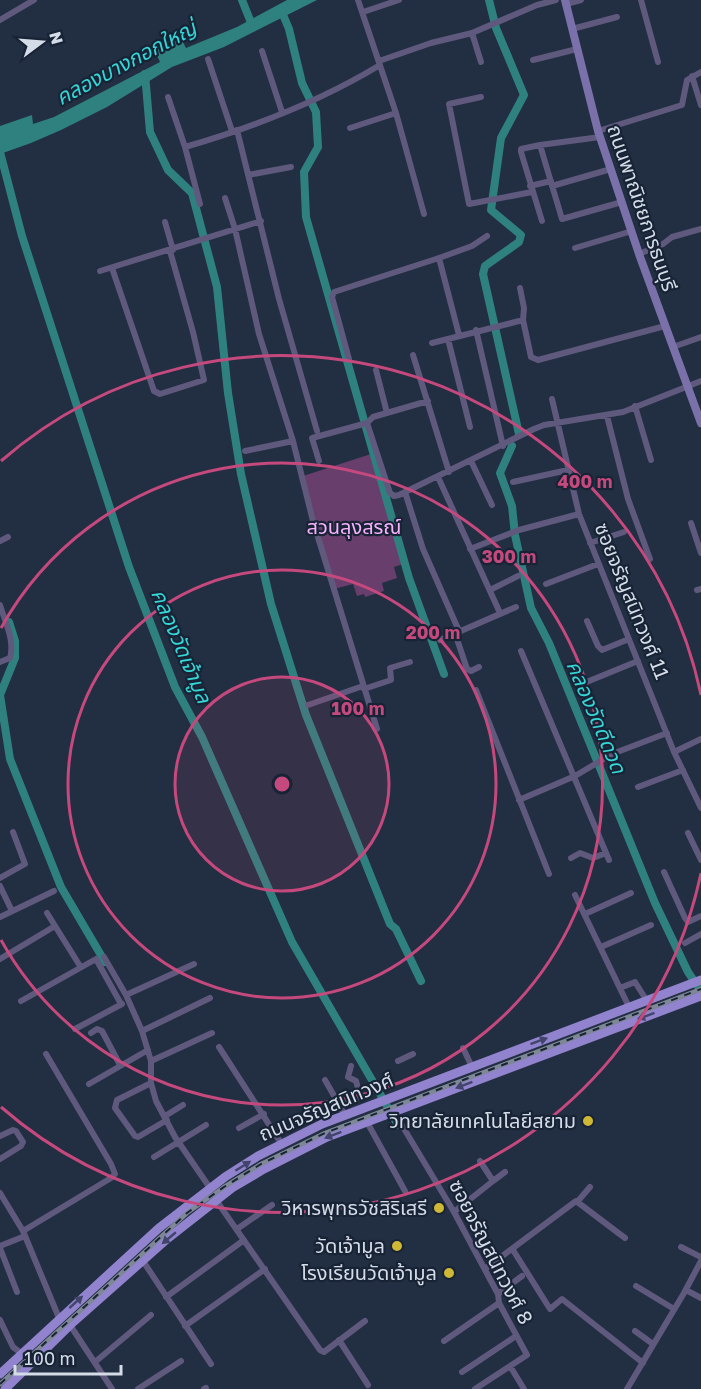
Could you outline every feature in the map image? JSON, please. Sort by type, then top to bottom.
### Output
[{"type":"main road","name":"ถนนพาณิชยการธนบุรี","points":[[565,2],[599,134],[639,254],[701,423]]},
{"type":"main road","name":"ถนนจรัญสนิทวงศ์","points":[[0,1372],[159,1228],[210,1188],[281,1143],[345,1115],[698,981]]},
{"type":"main road","name":"ถนนจรัญสนิทวงศ์","points":[[5,1389],[70,1325],[143,1261],[216,1200],[248,1178],[327,1137],[701,996]]},
{"type":"main road","points":[[484,1062],[490,1075]]},
{"type":"main road","points":[[281,1143],[288,1156]]},
{"type":"main road","name":"ถนนจรัญสนิทวงศ์","points":[[0,1388],[29,1365]]},
{"type":"street","points":[[358,0],[396,113],[424,214]]},
{"type":"street","points":[[363,12],[399,0]]},
{"type":"street","points":[[185,147],[235,131],[321,96],[380,63],[431,43],[472,33],[537,5],[556,0]]},
{"type":"street","points":[[565,2],[580,0]]},
{"type":"street","points":[[641,0],[658,62]]},
{"type":"street","points":[[1,17],[31,1]]},
{"type":"street","points":[[572,29],[617,17]]},
{"type":"street","points":[[472,33],[481,62]]},
{"type":"street","points":[[533,60],[577,49]]},
{"type":"street","points":[[262,51],[282,112]]},
{"type":"street","points":[[208,59],[235,131],[261,221],[279,299],[317,431]]},
{"type":"street","points":[[542,220],[521,152],[524,148],[599,134],[682,105],[687,80],[701,72]]},
{"type":"street","points":[[692,76],[701,105]]},
{"type":"street","points":[[168,97],[185,147],[200,204]]},
{"type":"street","points":[[481,97],[449,104],[469,204],[611,169]]},
{"type":"street","points":[[350,128],[396,113]]},
{"type":"street","points":[[540,145],[562,219],[622,202]]},
{"type":"street","points":[[248,176],[291,167]]},
{"type":"street","points":[[225,198],[235,229],[259,334],[293,441],[313,521],[377,729]]},
{"type":"street","points":[[100,271],[261,221]]},
{"type":"street","points":[[112,268],[156,394],[202,382],[204,377],[165,222]]},
{"type":"street","points":[[639,254],[663,244],[672,237],[700,229]]},
{"type":"street","points":[[575,249],[632,231]]},
{"type":"street","points":[[348,359],[332,297],[334,292],[472,246],[487,236]]},
{"type":"street","points":[[439,258],[459,335]]},
{"type":"street","points":[[520,288],[524,308],[523,320],[531,357],[534,360],[585,349],[665,326]]},
{"type":"street","points":[[432,343],[476,330],[523,320]]},
{"type":"street","points":[[476,330],[503,446]]},
{"type":"street","points":[[673,347],[701,337]]},
{"type":"street","points":[[448,339],[470,427]]},
{"type":"street","points":[[413,355],[449,472]]},
{"type":"street","points":[[376,370],[387,413]]},
{"type":"street","points":[[364,424],[390,493],[394,496],[449,472],[534,429],[623,412],[701,381]]},
{"type":"street","name":"ซอยจรัญสนิทวงศ์ 11","points":[[552,399],[579,514],[674,752],[701,808]]},
{"type":"street","points":[[319,461],[312,438],[364,424],[374,417],[428,402]]},
{"type":"street","points":[[635,406],[651,460]]},
{"type":"street","points":[[607,416],[628,499],[650,559]]},
{"type":"street","points":[[245,451],[293,441]]},
{"type":"street","points":[[471,461],[492,506]]},
{"type":"street","points":[[513,482],[568,470]]},
{"type":"street","points":[[438,477],[500,613]]},
{"type":"street","points":[[405,492],[423,549],[457,632],[467,669],[471,671],[479,667]]},
{"type":"street","points":[[470,549],[519,530],[579,514]]},
{"type":"street","points":[[691,523],[701,553]]},
{"type":"street","points":[[590,543],[624,532]]},
{"type":"street","points":[[0,541],[8,537]]},
{"type":"street","points":[[546,584],[598,564]]},
{"type":"street","points":[[490,590],[518,576]]},
{"type":"street","points":[[0,605],[9,630],[12,653],[10,658],[0,662]]},
{"type":"street","points":[[440,640],[516,607]]},
{"type":"street","points":[[587,621],[597,646],[602,650],[629,639]]},
{"type":"street","points":[[521,651],[607,856],[593,858],[580,853],[571,858]]},
{"type":"street","points":[[589,681],[638,661]]},
{"type":"street","points":[[308,705],[391,680],[390,669],[410,662]]},
{"type":"street","points":[[476,690],[549,874]]},
{"type":"street","points":[[519,800],[575,777],[612,754],[667,733]]},
{"type":"street","points":[[674,752],[701,739]]},
{"type":"street","points":[[638,787],[683,770]]},
{"type":"street","points":[[0,878],[25,864],[13,832]]},
{"type":"street","points":[[688,833],[701,860]]},
{"type":"street","points":[[664,872],[688,922],[701,916]]},
{"type":"street","points":[[0,886],[12,910]]},
{"type":"street","points":[[0,917],[54,891]]},
{"type":"street","points":[[585,914],[631,893]]},
{"type":"street","points":[[575,895],[629,1007]]},
{"type":"street","points":[[47,913],[80,966]]},
{"type":"street","points":[[601,947],[651,925]]},
{"type":"street","points":[[0,959],[55,926]]},
{"type":"street","points":[[685,943],[701,934]]},
{"type":"street","points":[[104,957],[142,1031],[151,1061],[151,1083],[156,1101],[179,1142],[210,1188]]},
{"type":"street","points":[[21,1001],[96,959],[121,1004]]},
{"type":"street","points":[[75,1029],[121,1004],[127,998],[194,964]]},
{"type":"street","points":[[620,988],[635,982],[647,1001]]},
{"type":"street","points":[[142,1031],[210,998]]},
{"type":"street","points":[[91,1033],[97,1029],[102,1030],[120,1065]]},
{"type":"street","points":[[151,1061],[212,1033]]},
{"type":"street","points":[[219,1047],[281,1143]]},
{"type":"street","points":[[463,1048],[472,1067]]},
{"type":"street","points":[[89,1084],[148,1050]]},
{"type":"street","points":[[17,1292],[0,1247],[115,1174],[46,1054]]},
{"type":"street","points":[[398,1061],[413,1054]]},
{"type":"street","points":[[339,1104],[355,1100],[360,1095],[356,1081],[348,1077],[351,1066]]},
{"type":"street","points":[[325,1080],[345,1115]]},
{"type":"street","points":[[151,1083],[117,1100],[116,1108],[135,1136],[138,1137],[183,1105]]},
{"type":"street","name":"ซอยจรัญสนิทวงศ์ 8","points":[[392,1113],[454,1212],[498,1294],[499,1304],[527,1355],[475,1389]]},
{"type":"street","points":[[239,1128],[264,1114]]},
{"type":"street","points":[[367,1122],[405,1191]]},
{"type":"street","points":[[154,1157],[206,1125]]},
{"type":"street","points":[[0,1136],[13,1130],[22,1142],[21,1146],[0,1159]]},
{"type":"street","points":[[480,1161],[494,1181]]},
{"type":"street","points":[[454,1212],[505,1172]]},
{"type":"street","points":[[485,1269],[513,1250],[570,1204],[578,1201],[590,1187]]},
{"type":"street","points":[[0,1193],[3,1204],[24,1233],[59,1318]]},
{"type":"street","points":[[216,1200],[308,1334],[324,1352],[365,1321]]},
{"type":"street","points":[[578,1201],[625,1238]]},
{"type":"street","points":[[237,1229],[272,1205]]},
{"type":"street","points":[[166,1297],[244,1240]]},
{"type":"street","points":[[627,1389],[686,1290],[701,1259],[681,1247]]},
{"type":"street","points":[[513,1250],[550,1309],[562,1299],[643,1363]]},
{"type":"street","points":[[143,1261],[211,1364]]},
{"type":"street","points":[[185,1326],[265,1269]]},
{"type":"street","points":[[498,1294],[522,1276]]},
{"type":"street","points":[[636,1286],[674,1310]]},
{"type":"street","points":[[686,1290],[701,1298]]},
{"type":"street","points":[[444,1341],[499,1304]]},
{"type":"street","points":[[95,1362],[151,1315]]},
{"type":"street","points":[[0,1320],[13,1347],[20,1354]]},
{"type":"street","points":[[70,1325],[112,1389]]},
{"type":"street","points":[[635,1331],[652,1344]]},
{"type":"street","points":[[462,1372],[516,1336]]},
{"type":"street","points":[[339,1340],[368,1385]]},
{"type":"street","points":[[138,1389],[181,1361]]},
{"type":"street","points":[[510,1366],[524,1389]]},
{"type":"green space","name":"สวนลุงสรณ์","points":[[371,454],[403,564],[394,567],[397,578],[382,583],[384,591],[365,597],[364,594],[357,596],[353,584],[334,589],[303,476]]},
{"type":"shaded area","points":[[287,0],[317,0],[224,47],[172,67],[107,107],[61,130],[0,154],[0,126],[32,115],[33,124],[54,117],[160,62],[153,46],[179,34],[186,48],[237,27]]},
{"type":"waterway","points":[[242,0],[252,25]]},
{"type":"waterway","name":"คลองวัดดีดวด","points":[[489,0],[496,28],[524,95],[501,138],[491,210],[521,235],[519,242],[485,266],[483,274],[519,434]]},
{"type":"waterway","points":[[281,10],[289,29],[302,83],[316,112],[318,147],[304,172],[306,217],[409,578],[444,674]]},
{"type":"waterway","name":"คลองบางกอกใหญ่","points":[[145,74],[150,132],[168,170],[192,193],[217,287],[228,393],[241,474],[271,604],[306,715],[390,924],[396,929],[421,981]]},
{"type":"waterway","name":"คลองวัดเจ้ามูล","points":[[0,152],[22,236],[129,567],[175,687],[202,737],[292,942],[398,1125]]},
{"type":"waterway","name":"คลองวัดดีดวด","points":[[512,446],[500,473],[512,506],[515,535],[531,608],[549,643],[655,903],[688,972],[701,991]]},
{"type":"waterway","points":[[9,622],[15,641],[15,658],[0,695],[10,759],[61,887],[105,962]]},
{"type":"railway","points":[[0,1384],[187,1213],[261,1164],[325,1133],[701,989]]},
{"type":"place","name":"วิทยาลัยเทคโนโลยีสยาม","points":[[588,1121]]},
{"type":"place","name":"วิหารพุทธวัชสิริเสรี","points":[[439,1208]]},
{"type":"place","name":"วัดเจ้ามูล","points":[[397,1246]]},
{"type":"place","name":"โรงเรียนวัดเจ้ามูล","points":[[449,1273]]}]
